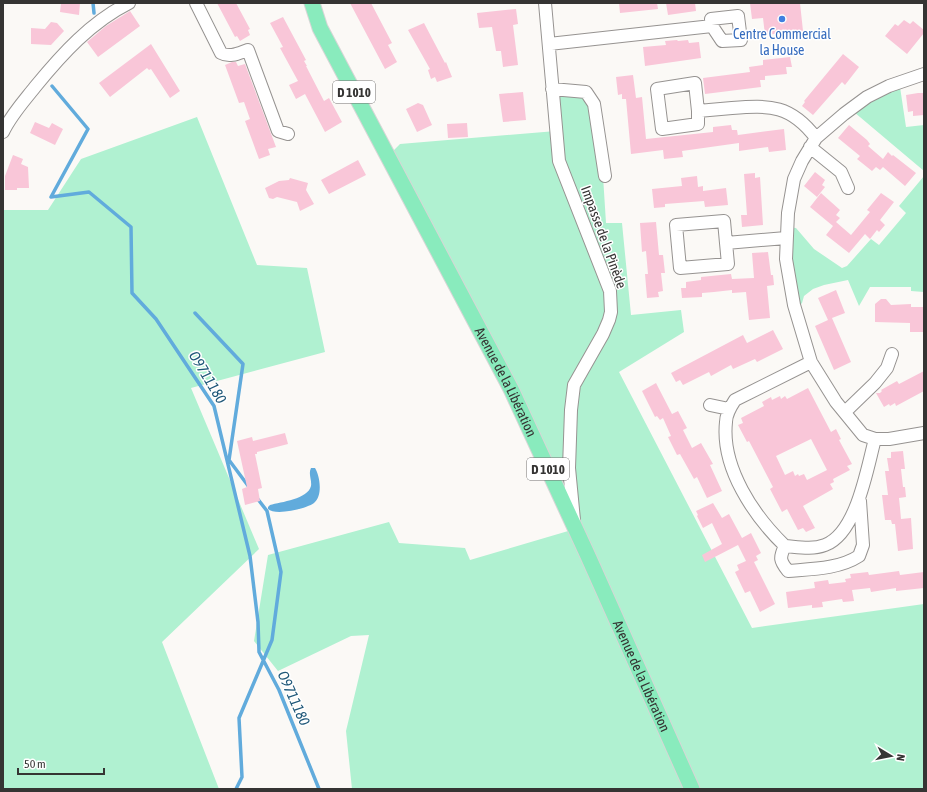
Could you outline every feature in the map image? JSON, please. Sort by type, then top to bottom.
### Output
[{"type":"main road","name":"Avenue de la Libération","points":[[303,3],[320,28],[511,389],[692,789]]},
{"type":"main road","name":"Avenue de la Libération","points":[[312,3],[320,28]]},
{"type":"street","points":[[3,132],[27,97],[72,46],[102,20],[117,9],[129,3]]},
{"type":"street","points":[[196,3],[221,54],[230,56],[248,50],[278,131],[288,134]]},
{"type":"street","name":"Impasse de la Pinède","points":[[545,3],[559,161],[610,291],[611,306],[611,312],[603,334],[574,385],[568,468],[575,529]]},
{"type":"street","points":[[549,44],[712,26]]},
{"type":"street","points":[[924,74],[889,86],[867,97],[844,114],[813,142],[794,179],[788,213],[786,238],[786,259],[798,320],[811,362],[836,402],[864,435],[876,439],[889,439],[924,433]]},
{"type":"street","points":[[695,83],[698,111],[698,124],[662,129],[657,89],[695,83]]},
{"type":"street","points":[[552,89],[586,92],[594,104],[605,176]]},
{"type":"street","points":[[698,111],[751,106],[779,109],[800,122],[813,142],[841,172],[848,188]]},
{"type":"street","points":[[724,220],[726,243],[728,264],[680,268],[676,225],[724,220]]},
{"type":"street","points":[[726,243],[786,238]]},
{"type":"street","points":[[845,412],[875,383],[887,368],[892,354]]},
{"type":"street","points":[[811,362],[744,394],[735,400],[729,409],[726,421],[726,434],[733,470],[756,513],[769,530],[785,546],[814,548],[826,545],[836,538],[851,519],[876,439]]},
{"type":"street","points":[[710,405],[729,409]]},
{"type":"street","points":[[785,546],[781,554],[781,562],[788,571],[823,568],[852,561],[859,556],[863,545],[860,494]]},
{"type":"green space","points":[[900,87],[906,127],[924,125],[924,171],[854,112],[867,97]]},
{"type":"green space","points":[[552,89],[586,92],[603,176],[606,223],[622,223],[631,315],[681,310],[684,332],[619,372],[752,628],[924,604],[924,789],[352,789],[346,731],[369,635],[351,636],[278,671],[254,641],[268,555],[389,522],[399,543],[465,548],[470,560],[575,529],[388,156],[400,144],[556,131]]},
{"type":"green space","points":[[197,117],[257,265],[307,268],[325,352],[191,388],[259,549],[162,642],[219,789],[3,789],[3,210],[48,210],[81,159]]},
{"type":"green space","points":[[924,176],[924,292],[911,291],[911,287],[870,287],[859,306],[848,280],[813,289],[804,296],[802,303],[796,309],[787,227],[796,228],[814,249],[842,268],[847,266],[871,239],[879,245],[906,213],[899,206]]},
{"type":"water","points":[[311,468],[315,468],[317,472],[320,486],[319,496],[314,503],[284,512],[277,512],[268,509],[270,505],[294,499],[305,494],[311,486]]},
{"type":"building","points":[[61,3],[80,3],[79,15],[60,12]]},
{"type":"building","points":[[217,3],[236,3],[250,29],[248,30],[250,35],[240,41],[237,36],[235,37]]},
{"type":"building","points":[[350,3],[371,3],[392,43],[388,45],[397,62],[385,69]]},
{"type":"building","points":[[619,3],[657,3],[658,9],[620,13]]},
{"type":"building","points":[[666,3],[695,3],[696,11],[668,15]]},
{"type":"building","name":"Centre Commercial la House","points":[[750,3],[800,3],[803,31],[765,35],[763,18],[752,19]]},
{"type":"building","points":[[516,9],[518,24],[513,25],[518,65],[503,67],[501,51],[496,51],[492,27],[479,28],[477,13]]},
{"type":"building","points":[[130,11],[140,26],[98,57],[87,42],[106,26]]},
{"type":"building","points":[[283,17],[306,60],[304,61],[306,66],[324,101],[329,98],[342,122],[325,132],[305,94],[296,99],[289,85],[298,81],[280,48],[283,47],[270,23]]},
{"type":"building","points":[[904,20],[910,24],[913,21],[924,30],[924,33],[907,54],[885,36],[895,24],[898,26]]},
{"type":"building","points":[[51,22],[57,23],[64,31],[51,45],[31,44],[31,28],[45,29]]},
{"type":"building","points":[[424,23],[445,63],[446,62],[452,77],[437,82],[435,77],[431,79],[428,70],[430,69],[408,30]]},
{"type":"building","points":[[688,40],[689,43],[699,42],[701,58],[645,66],[643,47],[666,45],[665,41]]},
{"type":"building","points":[[151,44],[180,91],[170,98],[151,69],[149,70],[147,68],[110,97],[99,83]]},
{"type":"building","points":[[843,54],[859,67],[845,85],[842,82],[813,115],[802,106],[805,102],[804,101]]},
{"type":"building","points":[[790,57],[792,67],[786,67],[787,74],[765,76],[765,80],[760,80],[761,87],[705,94],[703,78],[750,72],[749,67],[763,65],[763,60]]},
{"type":"building","points":[[236,62],[238,66],[245,64],[276,147],[268,149],[270,155],[259,159],[245,121],[250,119],[244,102],[239,103],[225,65]]},
{"type":"building","points":[[633,75],[636,98],[642,97],[646,139],[713,132],[713,127],[731,125],[732,130],[737,130],[738,136],[784,129],[786,150],[769,152],[768,147],[739,151],[739,143],[682,151],[683,157],[664,159],[663,150],[631,154],[626,99],[622,99],[622,94],[618,95],[616,77]]},
{"type":"building","points":[[523,92],[526,120],[503,122],[499,94]]},
{"type":"building","points":[[924,93],[924,115],[913,116],[913,111],[908,112],[906,95]]},
{"type":"building","points":[[418,103],[423,105],[432,125],[417,132],[406,109]]},
{"type":"building","points":[[35,122],[49,128],[52,123],[63,129],[55,145],[30,133]]},
{"type":"building","points":[[467,123],[468,137],[448,138],[447,124]]},
{"type":"building","points":[[849,125],[867,140],[870,144],[868,146],[883,159],[888,152],[916,173],[905,186],[883,167],[880,170],[876,167],[872,171],[857,159],[860,156],[838,138]]},
{"type":"building","points":[[13,155],[23,159],[21,164],[28,167],[29,188],[5,190],[5,176]]},
{"type":"building","points":[[358,160],[366,175],[329,194],[321,180]]},
{"type":"building","points":[[815,172],[825,180],[822,185],[825,187],[817,197],[804,186]]},
{"type":"building","points":[[755,173],[755,178],[760,177],[763,225],[742,227],[741,215],[747,215],[744,174]]},
{"type":"building","points":[[697,176],[698,187],[703,186],[703,191],[726,188],[728,205],[705,207],[704,201],[665,204],[665,207],[654,208],[652,189],[682,186],[681,178]]},
{"type":"building","points":[[290,178],[308,183],[306,190],[314,204],[300,211],[297,202],[277,197],[273,199],[269,198],[265,188],[279,181],[289,180]]},
{"type":"building","points":[[821,193],[840,210],[836,215],[840,218],[836,222],[851,235],[870,212],[867,210],[881,193],[894,202],[880,220],[885,225],[879,232],[877,230],[870,239],[865,234],[849,253],[826,235],[833,226],[810,207]]},
{"type":"building","points":[[656,222],[659,255],[663,255],[665,273],[661,273],[663,291],[658,292],[659,297],[647,298],[645,274],[648,274],[646,251],[642,252],[640,223]]},
{"type":"building","points":[[768,252],[774,285],[767,286],[770,318],[749,320],[746,292],[732,293],[732,290],[702,293],[702,297],[682,298],[681,288],[686,288],[686,282],[701,280],[701,277],[731,274],[732,279],[754,278],[752,253]]},
{"type":"building","points":[[836,290],[845,313],[832,318],[851,362],[834,370],[815,326],[828,320],[818,298]]},
{"type":"building","points":[[881,299],[886,299],[891,305],[911,304],[911,307],[923,307],[924,332],[910,332],[910,323],[875,322],[875,304]]},
{"type":"building","points":[[773,330],[783,349],[757,362],[755,359],[733,369],[731,365],[711,376],[709,372],[683,385],[680,380],[676,382],[671,373],[743,335],[747,343]]},
{"type":"building","points":[[924,371],[924,391],[896,406],[895,403],[884,407],[876,393],[880,393],[882,391],[881,390],[897,381],[899,384]]},
{"type":"building","points":[[656,383],[672,414],[678,411],[687,428],[683,430],[692,448],[701,443],[713,464],[710,465],[722,491],[707,498],[697,477],[694,479],[680,454],[677,455],[668,437],[671,436],[663,418],[660,420],[657,416],[655,417],[642,391]]},
{"type":"building","points":[[808,388],[831,432],[836,429],[841,439],[839,440],[852,464],[847,466],[850,470],[833,479],[834,482],[830,484],[833,489],[803,506],[815,528],[806,532],[803,528],[798,530],[787,509],[782,512],[770,489],[773,487],[749,441],[747,442],[738,425],[743,423],[741,418],[764,406],[762,402],[771,397],[772,400],[780,396],[781,399],[785,396],[787,399]],"holes":[[[811,439],[827,470],[807,480],[804,474],[799,476],[798,474],[795,476],[793,471],[785,475],[776,456]]]},
{"type":"building","points":[[285,433],[288,444],[257,452],[257,454],[255,454],[262,488],[258,489],[260,501],[245,505],[242,489],[247,487],[237,441],[252,437],[253,441]]},
{"type":"building","points":[[903,451],[905,469],[901,469],[906,497],[899,498],[901,519],[911,518],[913,549],[898,551],[895,524],[892,524],[891,520],[885,520],[882,495],[888,495],[885,471],[889,471],[887,458],[891,458],[891,452]]},
{"type":"building","points":[[713,503],[722,518],[729,514],[742,538],[751,533],[761,553],[756,556],[758,560],[754,562],[775,604],[760,612],[750,591],[745,593],[735,572],[739,570],[737,565],[746,561],[738,545],[705,562],[702,555],[722,544],[712,523],[703,528],[696,511]]},
{"type":"building","points":[[899,571],[900,575],[924,572],[924,588],[896,591],[896,588],[871,592],[870,588],[852,590],[854,601],[843,602],[842,599],[822,602],[823,607],[812,608],[812,605],[788,608],[786,592],[815,588],[814,582],[828,580],[829,584],[846,582],[845,579],[851,578],[850,574],[868,572],[869,575]]},
{"type":"waterway","name":"O9711180","points":[[93,3],[94,13]]},
{"type":"waterway","name":"O9711180","points":[[52,86],[88,129],[51,197],[89,192],[131,227],[132,293],[156,319],[214,406],[250,556],[258,622],[259,652],[279,690],[319,789]]},
{"type":"waterway","points":[[195,313],[243,364],[229,460],[249,487]]},
{"type":"waterway","points":[[236,789],[242,777],[239,718],[272,640],[281,572],[267,511],[257,498]]},
{"type":"place","name":"Centre Commercial la House","points":[[782,19]]}]
